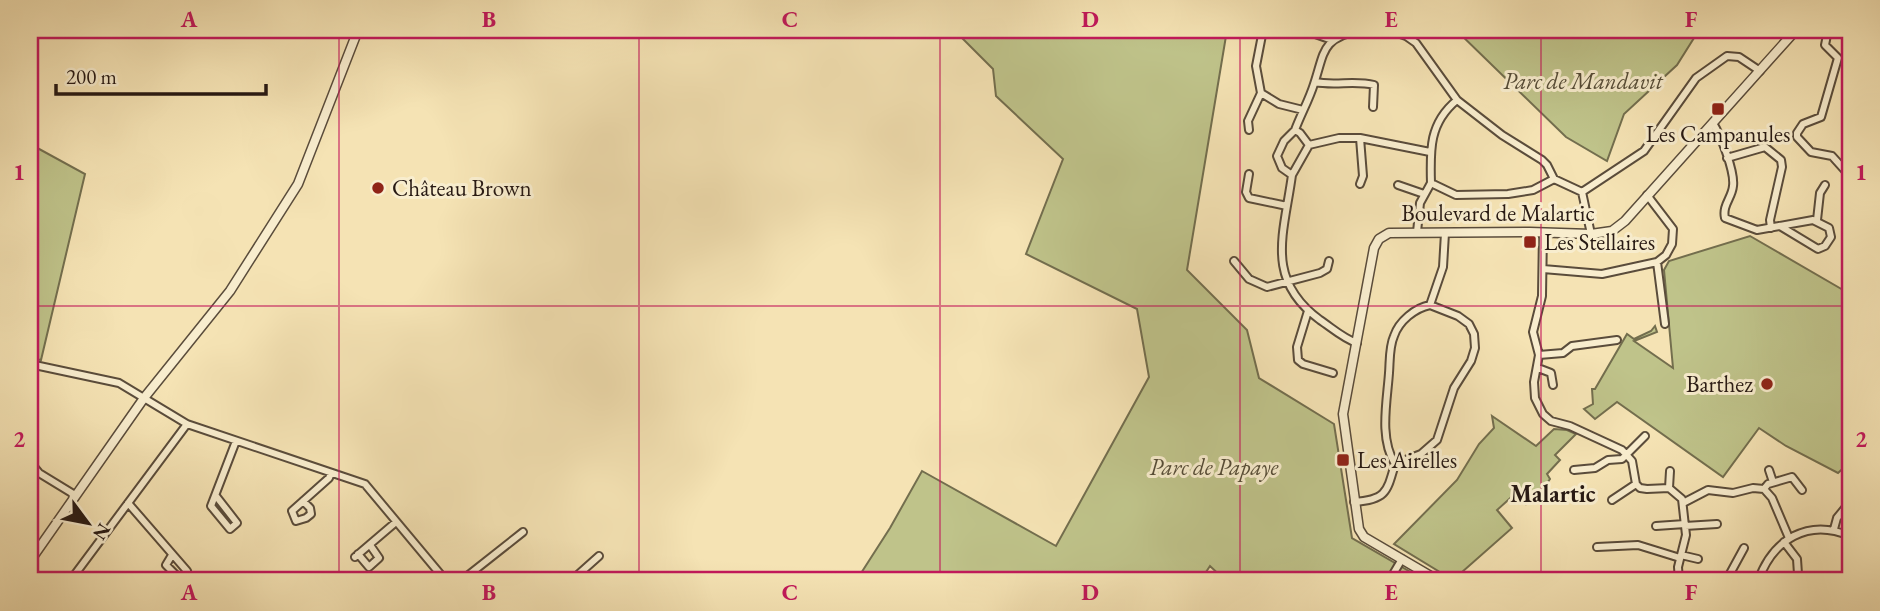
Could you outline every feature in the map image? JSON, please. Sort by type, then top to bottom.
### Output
[{"type":"street","points":[[32,555],[144,398],[211,317],[286,205],[298,184],[358,30]]},
{"type":"street","points":[[1249,130],[1248,121],[1261,93],[1256,66],[1263,30]]},
{"type":"street","points":[[1304,30],[1332,40]]},
{"type":"street","points":[[1292,175],[1282,168],[1277,156],[1283,141],[1295,130],[1315,82],[1321,57],[1332,40],[1360,30]]},
{"type":"street","points":[[1388,30],[1406,36],[1416,43],[1457,100],[1502,135],[1542,160],[1554,179],[1582,192]]},
{"type":"street","name":"Boulevard de Malartic","points":[[1439,581],[1360,533],[1354,502],[1343,425],[1377,243],[1385,234],[1417,232],[1591,234],[1612,231],[1620,226],[1796,30]]},
{"type":"street","points":[[1828,30],[1825,45],[1838,58],[1821,117],[1803,124],[1797,137],[1811,152],[1832,156],[1850,176]]},
{"type":"street","points":[[1582,192],[1644,151],[1696,78],[1727,57],[1739,57],[1760,71]]},
{"type":"street","points":[[1315,82],[1331,85],[1374,85],[1373,107]]},
{"type":"street","points":[[1261,93],[1279,104],[1303,110]]},
{"type":"street","points":[[1417,232],[1418,210],[1431,183],[1430,152],[1441,115],[1457,100]]},
{"type":"street","points":[[1713,123],[1734,183],[1724,209],[1725,218],[1757,230],[1771,228],[1780,226],[1817,220],[1829,228],[1831,233],[1825,246],[1815,248],[1780,226]]},
{"type":"street","points":[[1295,130],[1309,145]]},
{"type":"street","points":[[1357,343],[1308,311],[1297,300],[1287,283],[1282,267],[1292,175],[1309,145],[1339,138],[1360,138],[1430,152]]},
{"type":"street","points":[[1360,138],[1363,176],[1360,184]]},
{"type":"street","points":[[1727,158],[1765,147],[1781,160],[1782,167],[1770,220],[1771,228]]},
{"type":"street","points":[[1249,174],[1246,192],[1250,198],[1287,206]]},
{"type":"street","points":[[1431,183],[1456,195],[1508,194],[1533,190],[1554,179]]},
{"type":"street","points":[[1398,185],[1424,194]]},
{"type":"street","points":[[1817,220],[1820,192],[1825,185]]},
{"type":"street","points":[[1582,192],[1591,234]]},
{"type":"street","points":[[1543,269],[1602,274],[1657,262],[1666,255],[1672,244],[1673,229],[1647,195]]},
{"type":"street","points":[[1543,232],[1540,310],[1533,332],[1539,355],[1534,392],[1547,418],[1600,439],[1628,455],[1634,468],[1636,484]]},
{"type":"street","points":[[1430,305],[1443,268],[1445,233]]},
{"type":"street","points":[[1234,261],[1249,279],[1267,287],[1320,273],[1327,269],[1329,261]]},
{"type":"street","points":[[1657,262],[1665,324]]},
{"type":"street","points":[[1354,502],[1371,500],[1383,495],[1389,488],[1395,464],[1385,427],[1392,339],[1403,321],[1422,307],[1430,305],[1458,316],[1469,324],[1474,334],[1475,348],[1471,360],[1454,387],[1437,440],[1421,454],[1395,464]]},
{"type":"street","points":[[1308,311],[1297,347],[1298,360],[1333,373]]},
{"type":"street","points":[[1539,355],[1563,353],[1572,346],[1617,340]]},
{"type":"street","points":[[30,364],[119,383],[187,424],[365,484],[446,581]]},
{"type":"street","points":[[1538,368],[1552,373],[1553,385]]},
{"type":"street","points":[[75,579],[187,424]]},
{"type":"street","points":[[1574,470],[1595,468],[1608,460],[1622,460],[1645,436]]},
{"type":"street","points":[[216,496],[237,523],[230,530],[211,506],[236,441]]},
{"type":"street","points":[[30,462],[39,473],[75,495]]},
{"type":"street","points":[[1769,470],[1773,482]]},
{"type":"street","points":[[1669,488],[1670,471]]},
{"type":"street","points":[[303,501],[330,478],[331,473]]},
{"type":"street","points":[[1764,489],[1768,484],[1792,477],[1801,490]]},
{"type":"street","points":[[1636,484],[1647,489],[1669,488],[1679,495],[1684,503],[1686,541],[1681,556],[1679,581]]},
{"type":"street","points":[[1612,500],[1636,484]]},
{"type":"street","points":[[1684,503],[1708,490],[1733,493],[1753,488],[1764,489],[1772,498],[1786,540],[1797,559],[1798,574]]},
{"type":"street","points":[[1835,529],[1837,518],[1850,502]]},
{"type":"street","points":[[128,503],[172,555]]},
{"type":"street","points":[[370,545],[379,558],[369,567],[356,555],[396,522]]},
{"type":"street","points":[[1656,526],[1717,524]]},
{"type":"street","points":[[1758,581],[1766,564],[1786,540],[1816,528],[1835,529],[1850,536]]},
{"type":"street","points":[[461,581],[523,532]]},
{"type":"street","points":[[1597,547],[1638,545],[1698,559]]},
{"type":"street","points":[[1726,581],[1744,548]]},
{"type":"street","points":[[571,581],[599,556]]},
{"type":"street","points":[[1389,581],[1402,559]]},
{"type":"green space","name":"Parc de Papaye","points":[[954,30],[1227,30],[1187,270],[1247,330],[1259,378],[1334,424],[1352,538],[1426,581],[1226,581],[1210,566],[1200,581],[856,581],[922,471],[1056,546],[1149,377],[1137,309],[1026,254],[1063,159],[996,96],[993,69]]},
{"type":"green space","name":"Parc de Mandavit","points":[[1456,30],[1699,30],[1677,65],[1624,114],[1607,161],[1566,137]]},
{"type":"green space","points":[[30,144],[85,174],[41,360],[30,358]]},
{"type":"green space","points":[[1750,236],[1850,294],[1850,462],[1838,473],[1786,446],[1759,428],[1723,477],[1617,402],[1595,419],[1584,409],[1593,404],[1592,389],[1595,389],[1627,334],[1634,339],[1651,331],[1655,326],[1657,332],[1634,341],[1673,368],[1664,270],[1669,261]]},
{"type":"green space","points":[[1492,416],[1536,446],[1554,429],[1576,434],[1555,455],[1560,460],[1547,474],[1550,479],[1545,486],[1526,504],[1516,493],[1497,510],[1512,528],[1453,580],[1394,544],[1457,480],[1479,444],[1494,428]]},
{"type":"place","name":"Les Campanules","points":[[1718,109]]},
{"type":"place","name":"Château Brown","points":[[378,188]]},
{"type":"place","name":"Les Stellaires","points":[[1530,242]]},
{"type":"place","name":"Barthez","points":[[1767,384]]},
{"type":"place","name":"Les Airelles","points":[[1343,460]]},
{"type":"district","name":"Malartic","points":[[1553,494]]}]
